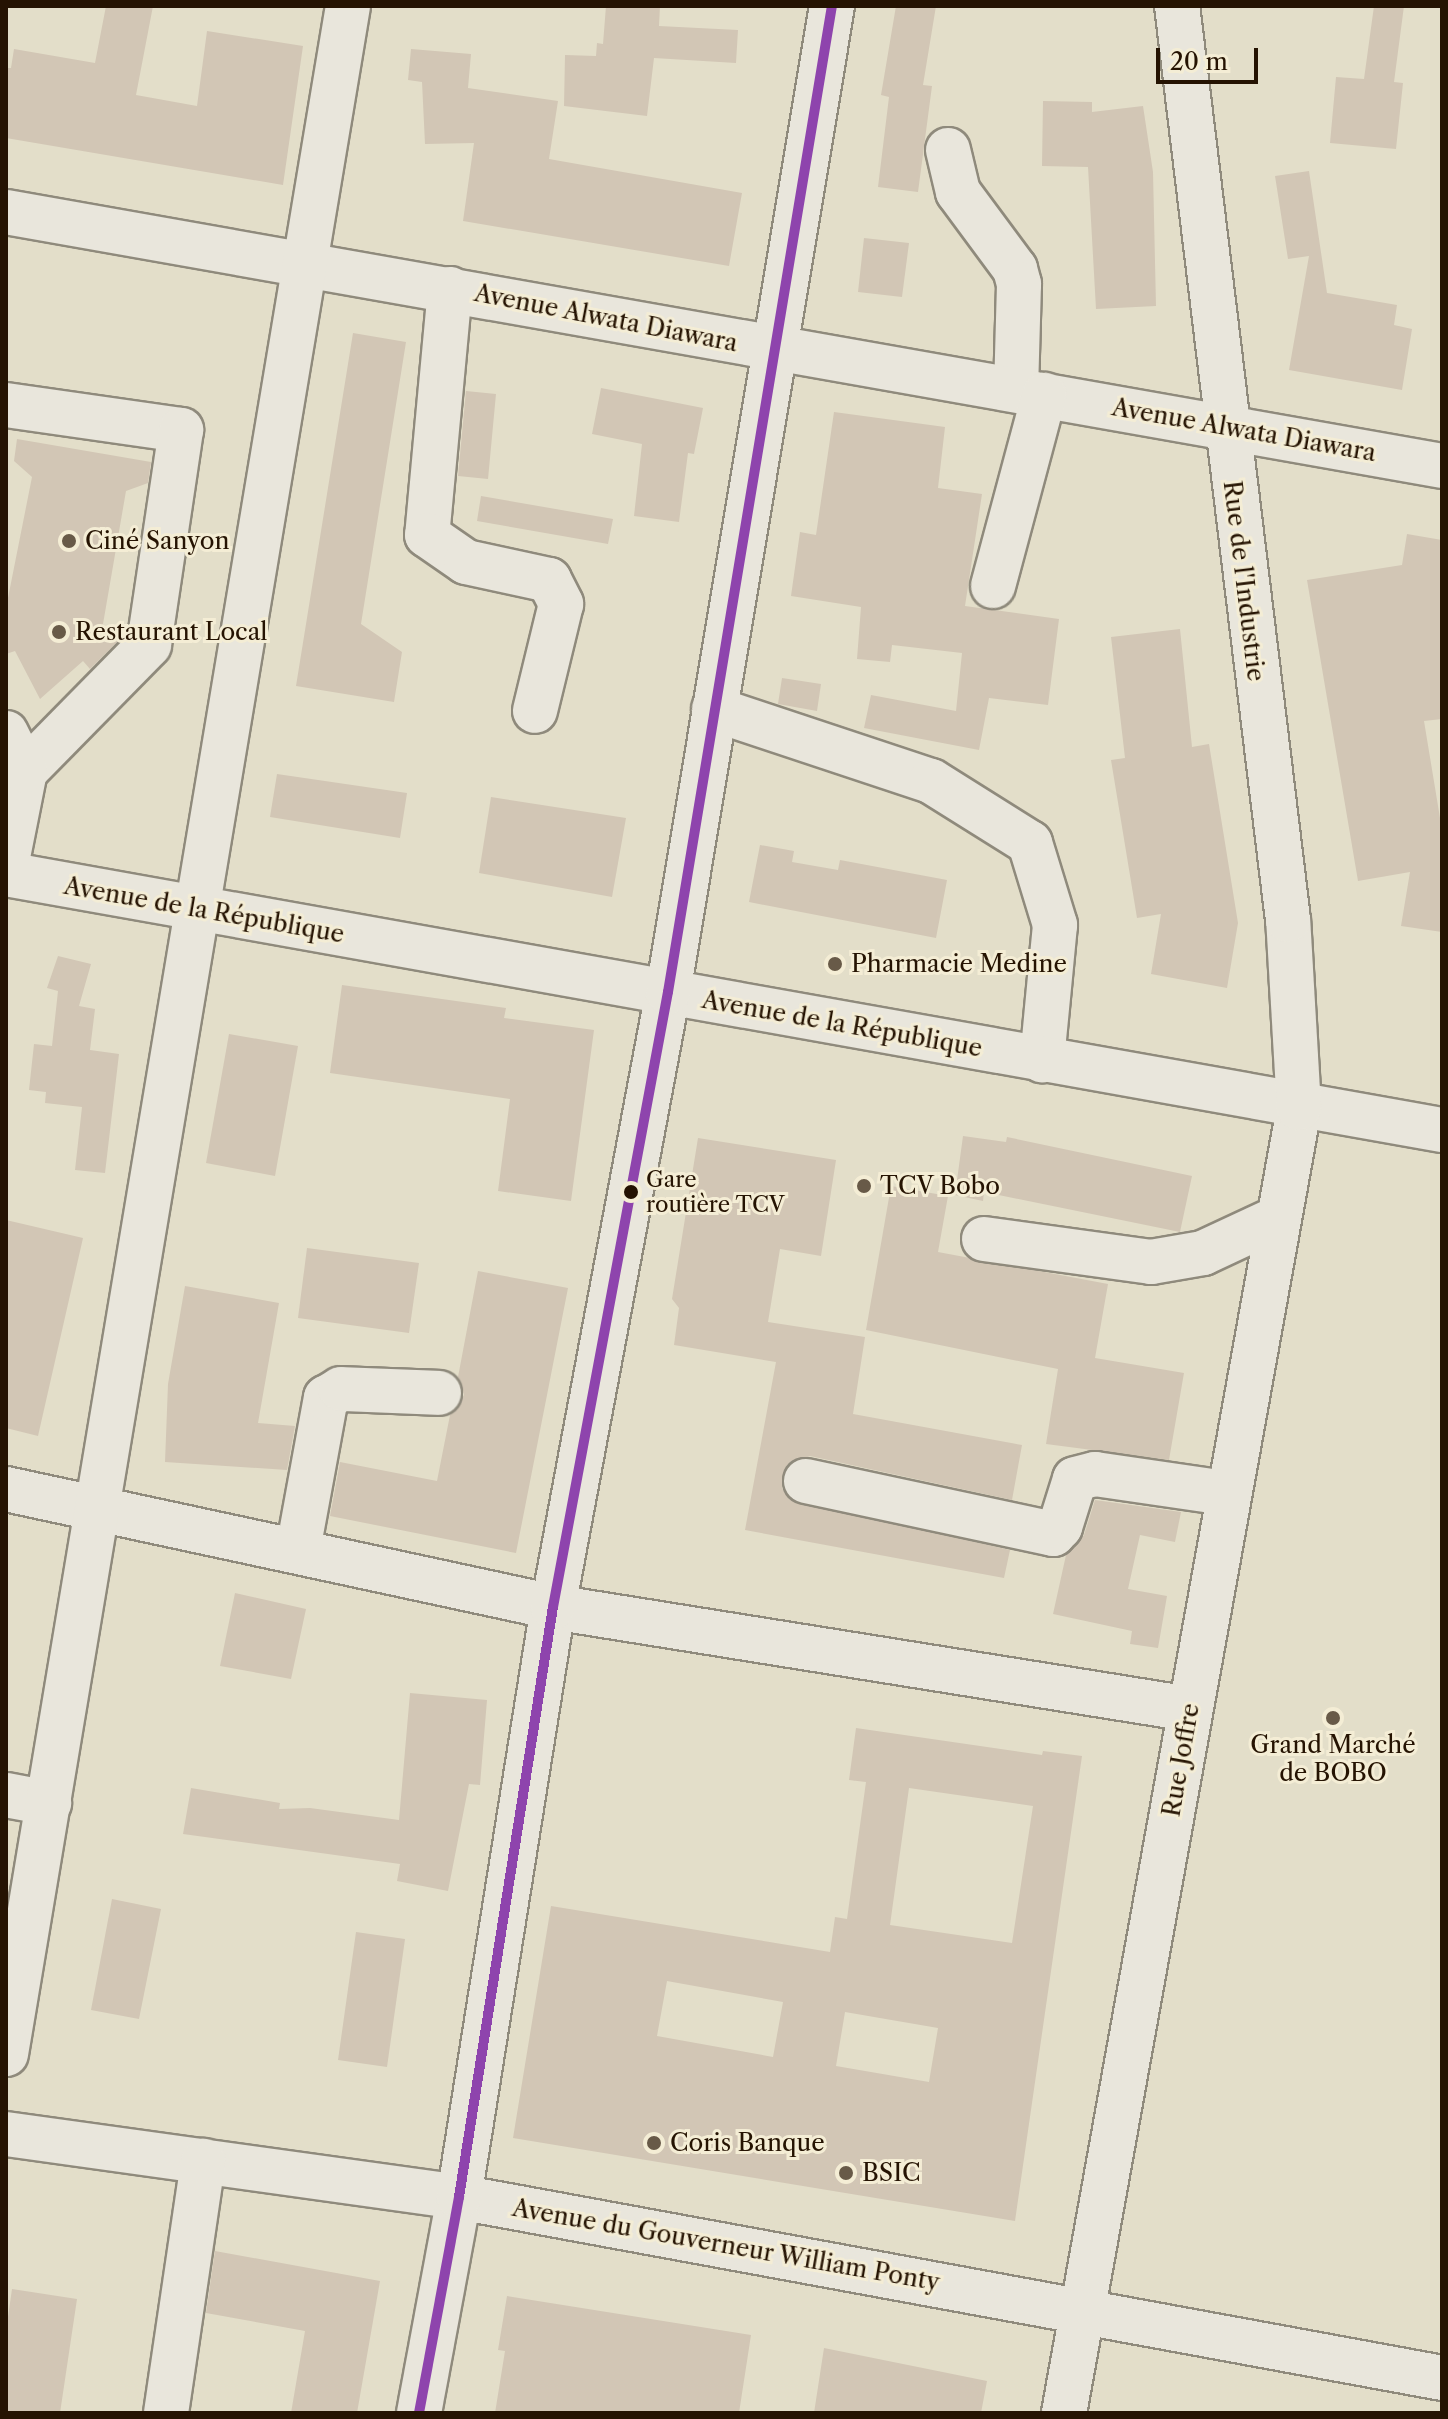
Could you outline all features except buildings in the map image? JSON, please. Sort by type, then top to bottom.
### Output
[{"type":"street","points":[[6,2054],[348,6]]},
{"type":"street","points":[[419,2413],[459,2197],[553,1607],[668,992],[772,350],[832,6]]},
{"type":"street","name":"Rue de l'Industrie","points":[[1177,6],[1225,425],[1288,920],[1299,1108]]},
{"type":"street","points":[[948,150],[958,192],[1015,269],[1019,284],[1030,393],[993,586]]},
{"type":"street","name":"Avenue Alwata Diawara","points":[[6,212],[305,262],[772,350],[1225,425],[1442,466]]},
{"type":"street","points":[[450,289],[427,535],[466,562],[549,580],[561,604],[535,711]]},
{"type":"street","points":[[6,405],[181,430],[149,645],[16,752],[6,867]]},
{"type":"street","points":[[714,709],[931,781],[1030,843],[1055,925],[1042,1060]]},
{"type":"street","name":"Avenue de la République","points":[[6,874],[1299,1108],[1442,1130]]},
{"type":"street","name":"Rue Joffre","points":[[1064,2413],[1226,1493],[1299,1108]]},
{"type":"street","points":[[984,1239],[1151,1262],[1203,1253],[1278,1218]]},
{"type":"street","points":[[298,1550],[326,1398],[341,1389],[439,1393]]},
{"type":"street","points":[[806,1481],[1053,1534],[1060,1527],[1075,1479],[1095,1474],[1226,1493]]},
{"type":"street","points":[[6,1489],[99,1506],[553,1607],[1190,1709]]},
{"type":"street","points":[[6,1795],[49,1803]]},
{"type":"street","name":"Avenue du Gouverneur William Ponty","points":[[6,2134],[459,2197],[1442,2378]]},
{"type":"street","points":[[166,2413],[203,2161]]},
{"type":"transit line","points":[[419,2413],[459,2197],[553,1607],[668,992],[832,6]]},
{"type":"place","name":"Ciné Sanyon","points":[[69,541]]},
{"type":"place","name":"Restaurant Local","points":[[59,632]]},
{"type":"place","name":"Pharmacie Medine","points":[[835,964]]},
{"type":"place","name":"TCV Bobo","points":[[864,1186]]},
{"type":"place","name":"Gare routière TCV","points":[[631,1192]]},
{"type":"place","name":"Grand Marché de BOBO","points":[[1333,1718]]},
{"type":"place","name":"Coris Banque","points":[[654,2143]]},
{"type":"place","name":"BSIC","points":[[846,2173]]}]
